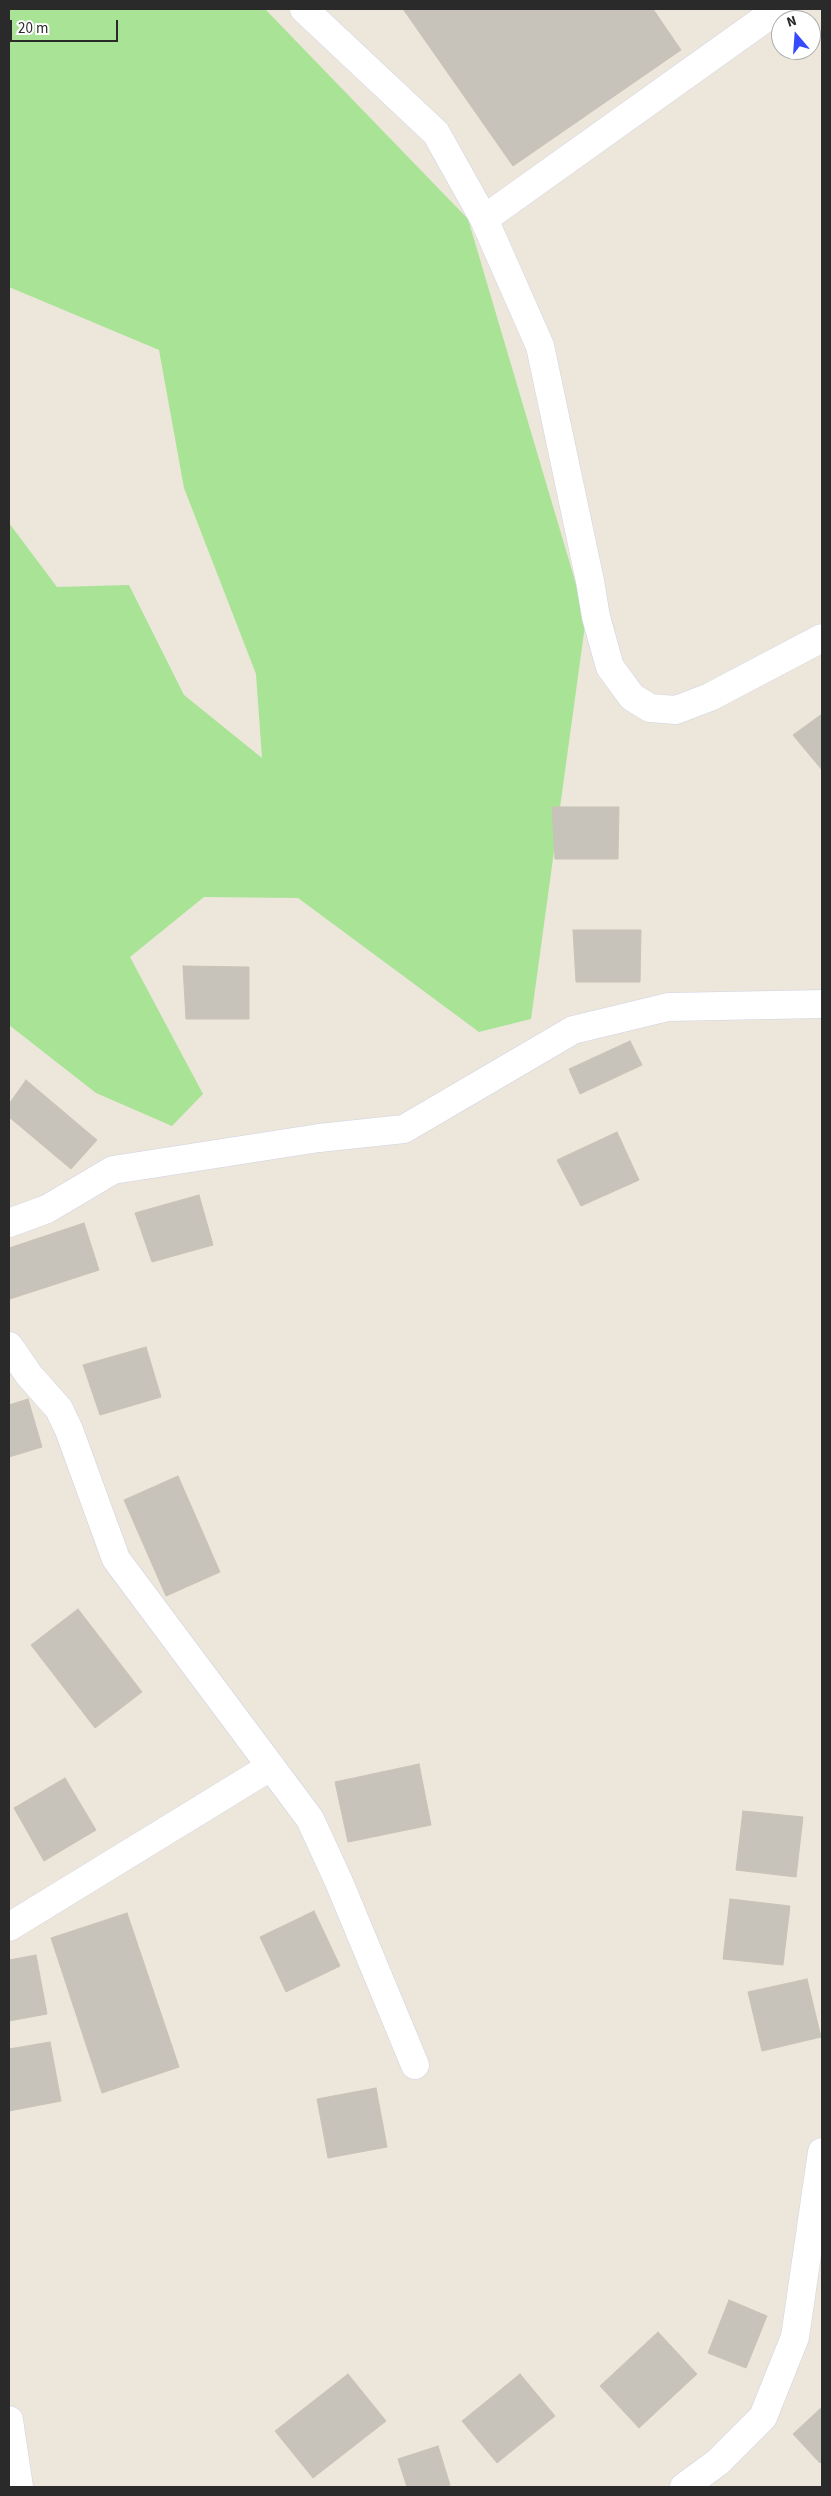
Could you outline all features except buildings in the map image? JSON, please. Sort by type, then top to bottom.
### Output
[{"type":"street","points":[[304,9],[436,133],[484,219],[540,346],[596,617],[610,667],[632,697],[650,708],[676,710],[710,697],[822,638]]},
{"type":"street","points":[[484,219],[778,9]]},
{"type":"street","points":[[9,1223],[47,1209],[114,1170],[319,1138],[404,1129],[574,1030],[668,1007],[822,1004]]},
{"type":"street","points":[[9,1346],[29,1374],[59,1409],[70,1430],[116,1559],[310,1819],[339,1882],[415,2064]]},
{"type":"street","points":[[9,1927],[270,1767]]},
{"type":"street","points":[[684,2487],[718,2462],[763,2416],[795,2337],[822,2152]]},
{"type":"street","points":[[9,2420],[19,2487]]},
{"type":"green space","points":[[9,9],[265,9],[468,219],[586,618],[531,1019],[479,1032],[298,898],[204,897],[130,957],[203,1094],[172,1126],[96,1093],[9,1025],[9,523],[57,587],[129,585],[184,695],[262,758],[256,674],[184,488],[159,350],[9,287]]}]
